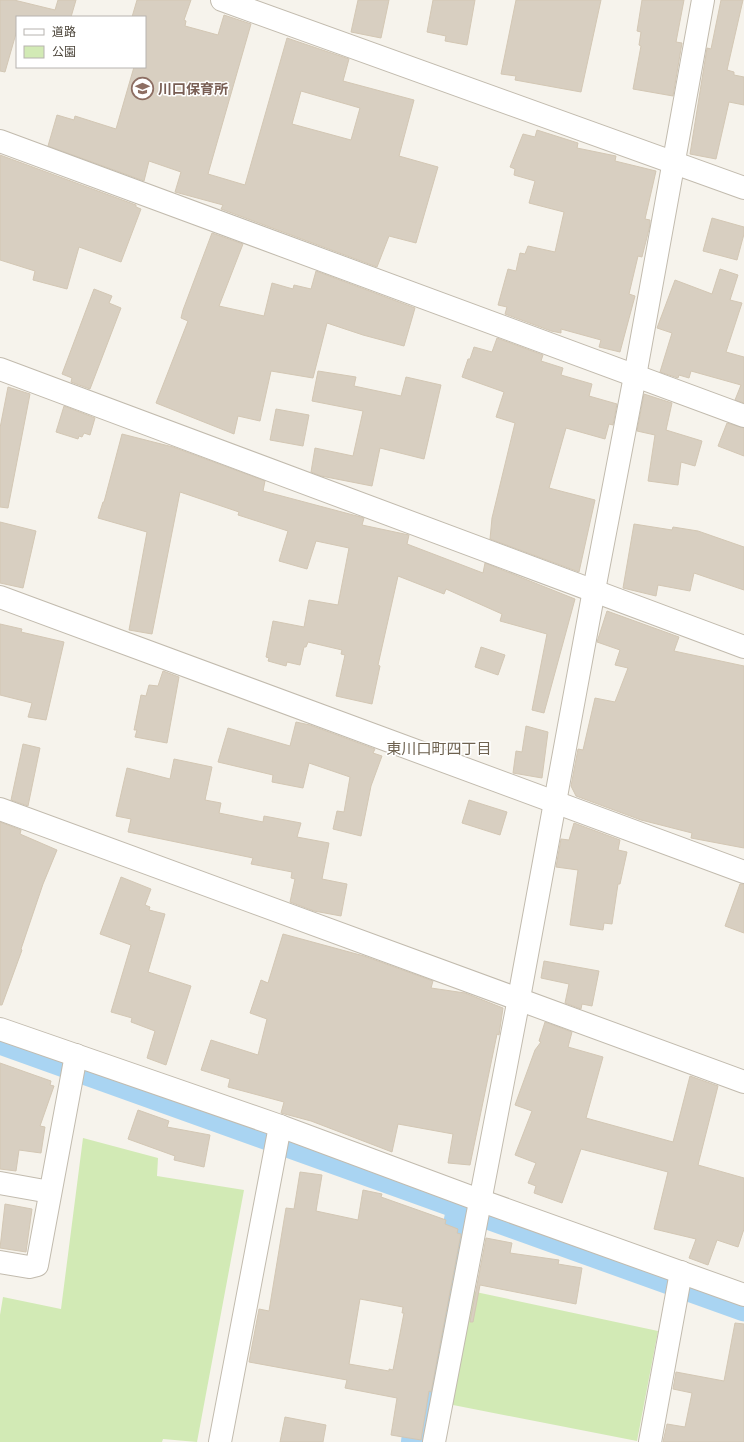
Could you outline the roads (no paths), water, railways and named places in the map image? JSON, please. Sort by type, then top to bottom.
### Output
[{"type":"street","points":[[222,0],[744,188]]},
{"type":"street","points":[[434,1442],[479,1200],[519,998],[635,376],[703,0]]},
{"type":"street","points":[[0,141],[744,416]]},
{"type":"street","points":[[0,369],[744,647]]},
{"type":"street","points":[[0,597],[744,872]]},
{"type":"street","points":[[0,809],[519,998],[744,1082]]},
{"type":"street","points":[[0,1029],[280,1126],[479,1200],[744,1295]]},
{"type":"street","points":[[0,1262],[29,1268],[37,1265],[76,1056]]},
{"type":"street","points":[[220,1442],[280,1126]]},
{"type":"street","points":[[0,1183],[50,1192]]},
{"type":"street","points":[[650,1442],[681,1272]]},
{"type":"waterway","points":[[0,1043],[744,1310]]},
{"type":"waterway","points":[[421,1442],[466,1210]]},
{"type":"place","name":"川口保育所","points":[[142,89]]},
{"type":"district","name":"東川口町四丁目","points":[[439,748]]}]
